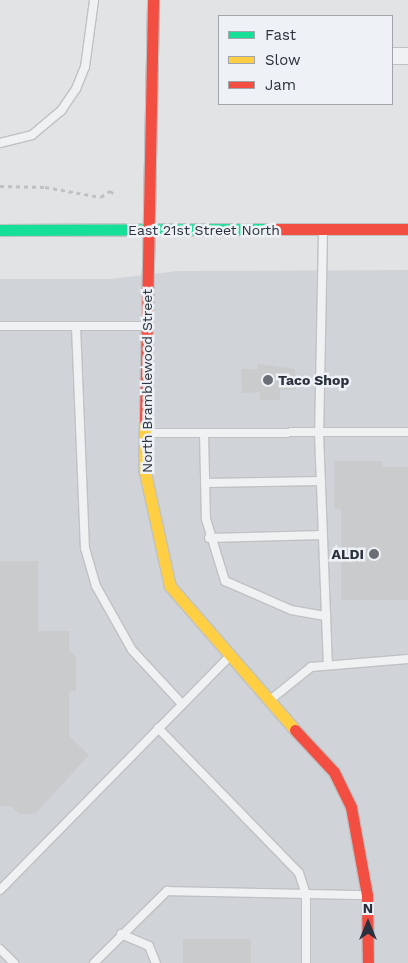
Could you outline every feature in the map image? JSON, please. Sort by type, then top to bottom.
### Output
[{"type":"street","name":"North Bramblewood Street","points":[[153,0],[150,31],[150,230],[144,468],[170,586],[268,702],[334,772],[351,807],[367,895],[368,963]]},
{"type":"street","points":[[393,56],[408,56]]},
{"type":"street","name":"East 21st Street North","points":[[0,230],[408,229]]},
{"type":"lane","points":[[0,143],[16,141],[39,130],[60,111],[76,89],[85,67],[94,0]]},
{"type":"lane","points":[[323,229],[319,433],[328,665]]},
{"type":"lane","points":[[0,326],[147,326]]},
{"type":"lane","points":[[76,326],[85,548],[96,586],[132,650],[182,704]]},
{"type":"lane","points":[[144,433],[408,432]]},
{"type":"lane","points":[[204,433],[205,483],[210,538],[225,582],[291,610],[326,616]]},
{"type":"lane","points":[[205,483],[321,481]]},
{"type":"lane","points":[[210,538],[323,536]]},
{"type":"lane","points":[[0,890],[230,656]]},
{"type":"lane","points":[[268,702],[311,667],[408,659]]},
{"type":"lane","points":[[158,728],[299,873],[306,894],[306,963]]},
{"type":"lane","points":[[94,963],[121,934],[168,891],[367,895]]},
{"type":"lane","points":[[121,934],[149,946],[156,963]]},
{"type":"lane","points":[[0,949],[14,963]]},
{"type":"path","points":[[0,186],[45,187],[100,197],[110,191],[114,193]]},
{"type":"shaded area","points":[[408,270],[408,963],[0,963],[0,279],[110,279],[178,271]]},
{"type":"building","name":"Taco Shop","points":[[258,364],[295,369],[296,390],[280,390],[280,400],[260,400],[260,392],[242,393],[241,369],[258,369]]},
{"type":"building","name":"ALDI","points":[[334,461],[382,461],[382,467],[408,467],[408,600],[341,600],[341,509],[334,509]]},
{"type":"building","points":[[0,561],[38,561],[38,631],[69,631],[69,650],[76,657],[76,691],[69,691],[69,736],[89,755],[35,814],[19,814],[11,806],[0,806]]},
{"type":"building","points":[[183,939],[251,939],[251,963],[183,963]]},
{"type":"traffic: fast","points":[[0,230],[273,229]]},
{"type":"traffic: slow","points":[[145,421],[144,468],[170,586],[295,730]]},
{"type":"traffic: jam","points":[[145,421],[153,0]]},
{"type":"traffic: jam","points":[[273,229],[408,229]]},
{"type":"traffic: jam","points":[[295,730],[334,772],[351,807],[367,895],[368,963]]},
{"type":"place","name":"Taco Shop","points":[[268,380]]},
{"type":"place","name":"ALDI","points":[[374,554]]}]
